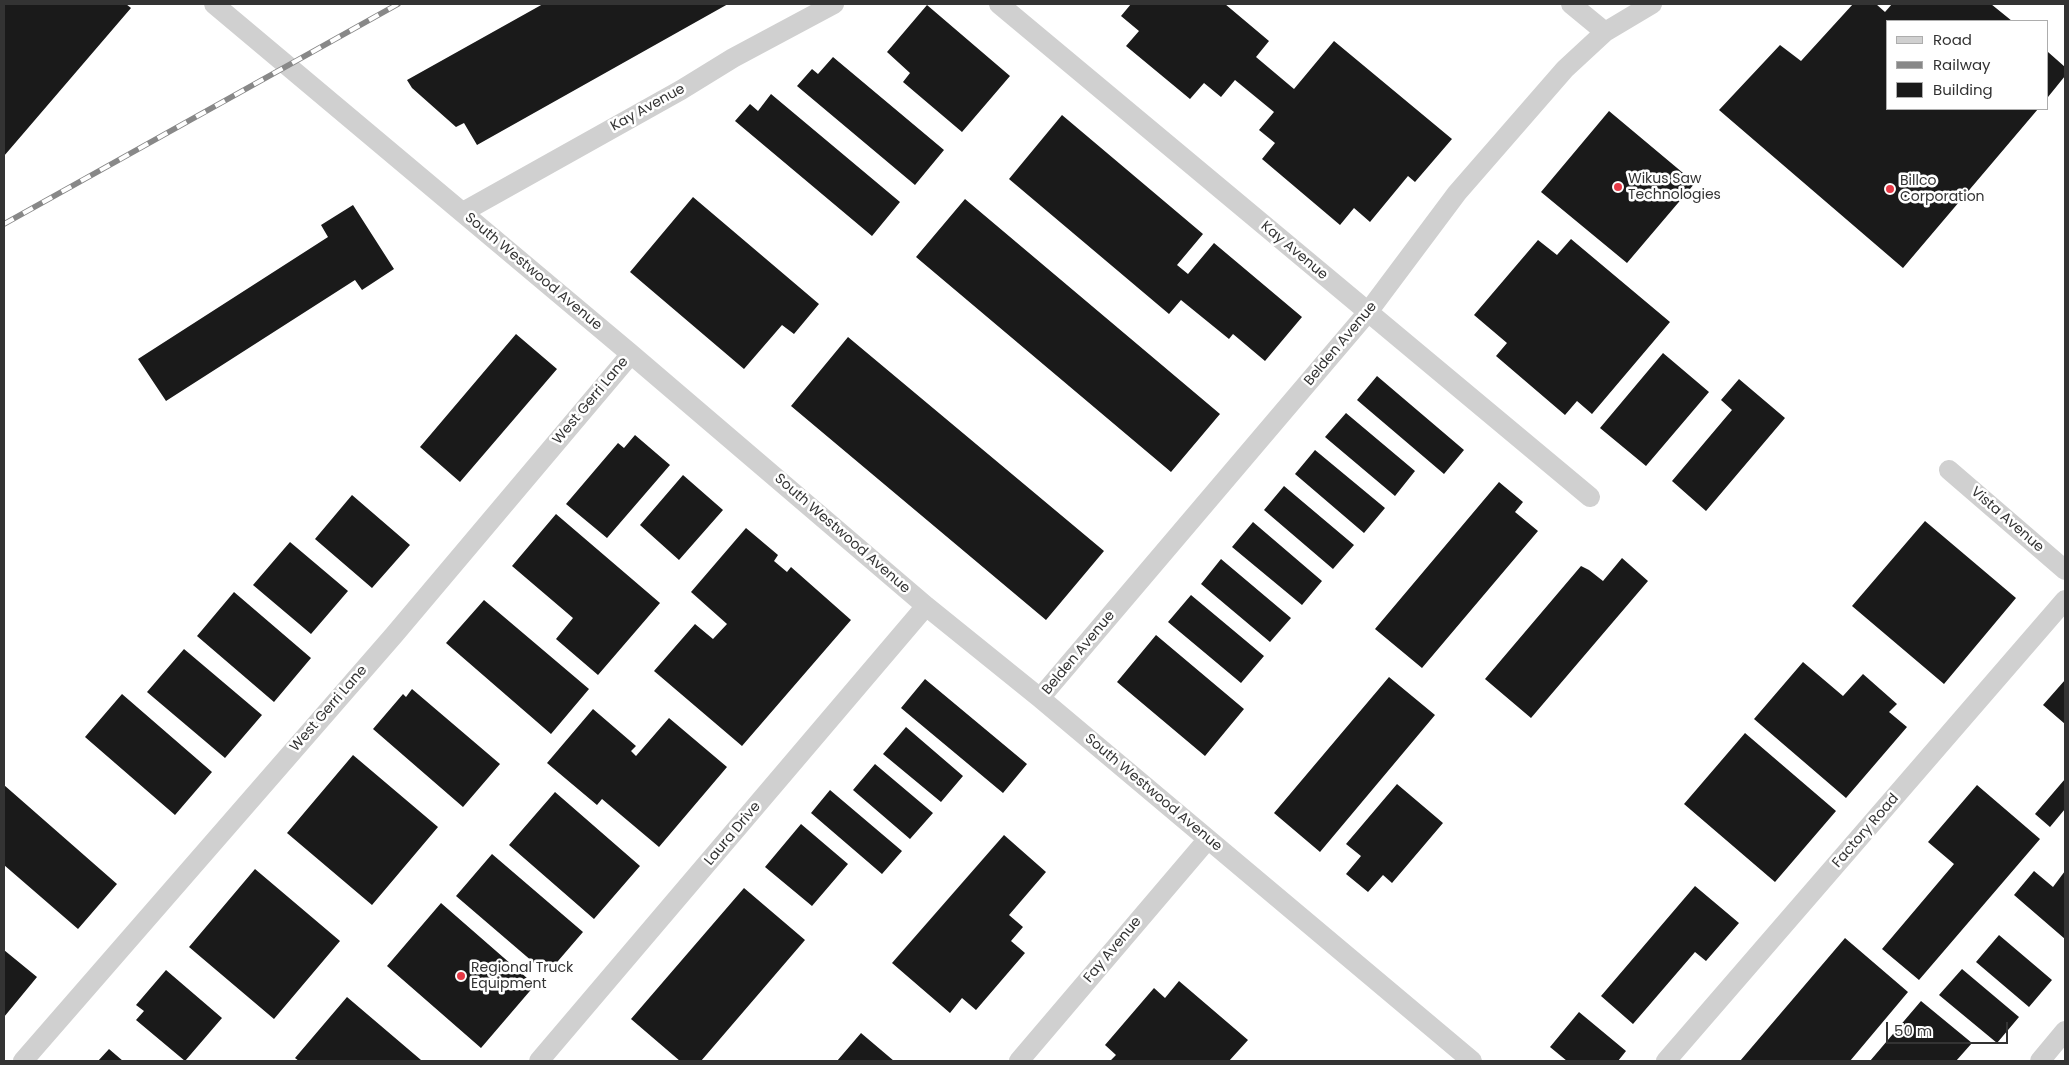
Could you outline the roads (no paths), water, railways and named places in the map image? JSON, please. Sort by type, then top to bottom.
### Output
[{"type":"street","name":"South Westwood Avenue","points":[[214,4],[631,354],[926,606],[1040,698],[1472,1061]]},
{"type":"street","name":"Kay Avenue","points":[[463,212],[681,90],[733,58],[834,4]]},
{"type":"street","name":"Kay Avenue","points":[[999,4],[1590,497]]},
{"type":"street","points":[[1571,4],[1606,32]]},
{"type":"street","name":"Belden Avenue","points":[[1040,698],[1368,312],[1457,193],[1565,69],[1606,32],[1652,4]]},
{"type":"street","name":"West Gerri Lane","points":[[23,1061],[394,635],[631,354]]},
{"type":"street","name":"Vista Avenue","points":[[1949,470],[2065,570]]},
{"type":"street","name":"Factory Road","points":[[1666,1061],[2065,600]]},
{"type":"street","name":"Laura Drive","points":[[539,1061],[926,606]]},
{"type":"street","name":"Fay Avenue","points":[[1019,1061],[1208,839]]},
{"type":"street","points":[[2040,1061],[2065,1031]]},
{"type":"railway","points":[[4,224],[398,4]]},
{"type":"place","name":"Wikus Saw Technologies","points":[[1618,187]]},
{"type":"place","name":"Billco Corporation","points":[[1890,189]]},
{"type":"place","name":"Regional Truck Equipment","points":[[461,976]]}]
